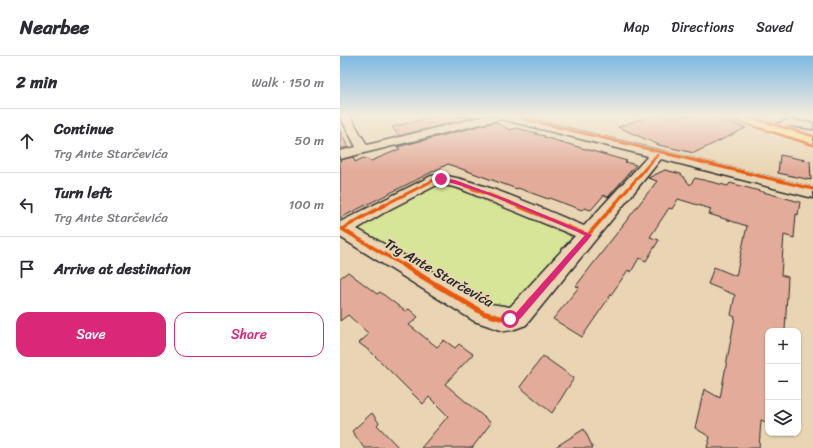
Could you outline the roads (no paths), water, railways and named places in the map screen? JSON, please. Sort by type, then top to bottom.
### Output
[{"type":"main road","points":[[790,134],[813,141]]},
{"type":"street","points":[[355,134],[363,149]]},
{"type":"street","points":[[340,155],[425,134]]},
{"type":"street","points":[[575,134],[813,193]]},
{"type":"street","name":"Trg Ante Starčevića","points":[[341,229],[483,313],[498,319],[510,319],[517,317],[658,155]]},
{"type":"street","name":"Trg Ante Starčevića","points":[[341,229],[384,205],[436,179],[441,179],[453,181],[507,201],[589,235]]}]
